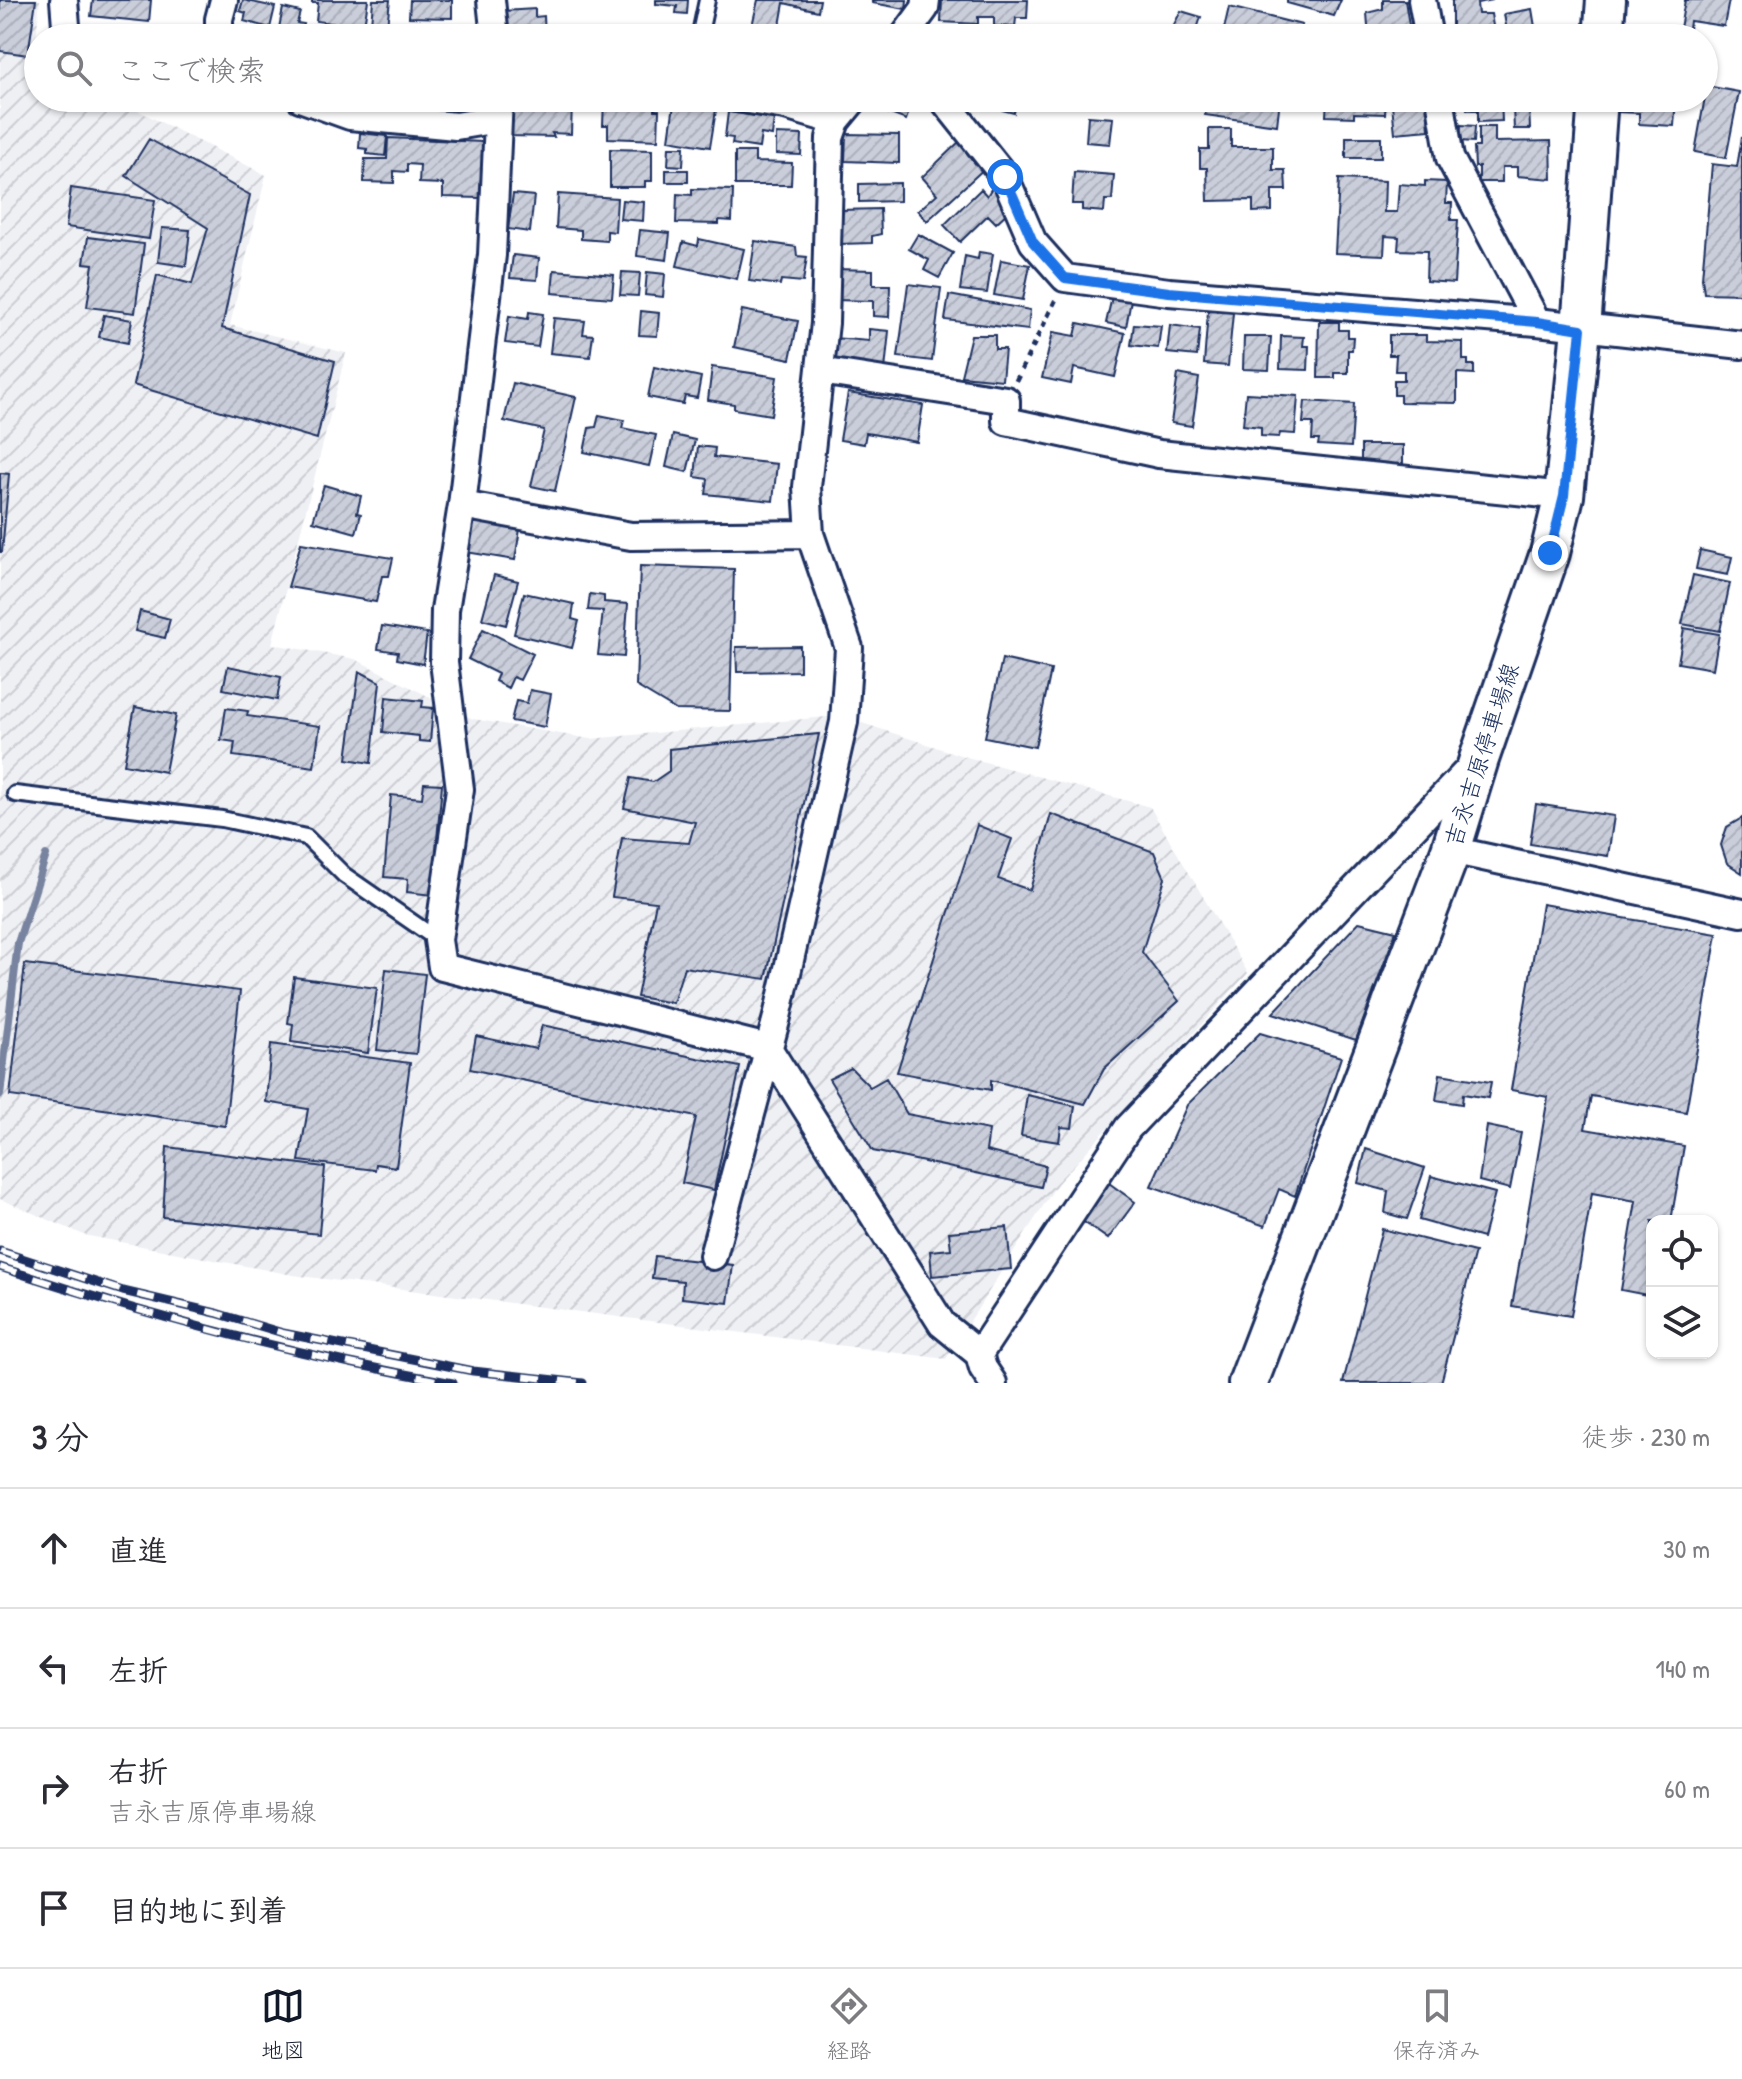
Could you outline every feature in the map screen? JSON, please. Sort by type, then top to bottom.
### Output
[{"type":"main road","points":[[1604,24],[1606,0]]},
{"type":"main road","name":"吉永吉原停車場線","points":[[1248,1383],[1451,850],[1550,553],[1564,496],[1581,329],[1597,112]]},
{"type":"street","points":[[64,0],[66,24]]},
{"type":"street","points":[[219,24],[224,0]]},
{"type":"street","points":[[491,0],[494,24]]},
{"type":"street","points":[[918,24],[926,0]]},
{"type":"street","points":[[1422,0],[1426,24]]},
{"type":"street","points":[[339,112],[350,116],[456,126],[491,112]]},
{"type":"street","points":[[499,112],[492,255],[462,505],[445,610],[444,662],[460,789],[438,940],[442,967],[768,1048],[942,1324],[979,1354],[983,1368],[993,1383]]},
{"type":"street","points":[[805,112],[836,121]]},
{"type":"street","points":[[713,1256],[777,1017],[844,722],[849,648],[810,534],[807,487],[825,323],[830,138],[836,121],[843,112]]},
{"type":"street","points":[[953,112],[1005,177],[1033,242],[1065,278],[1169,292],[1537,322],[1742,345]]},
{"type":"street","points":[[1442,112],[1450,158],[1537,322]]},
{"type":"street","points":[[820,371],[1006,400],[1006,421],[1159,454],[1564,496]]},
{"type":"street","points":[[462,505],[631,536],[810,534]]},
{"type":"street","points":[[979,1354],[1128,1128],[1479,759]]},
{"type":"street","points":[[1451,850],[1742,913]]},
{"type":"lane","points":[[702,24],[707,0]]},
{"type":"lane","points":[[15,794],[222,819],[306,837],[344,875],[438,940]]},
{"type":"path","points":[[1006,400],[1038,340],[1065,278]]},
{"type":"shaded area","points":[[0,0],[40,0],[38,24],[24,24],[24,112],[141,112],[266,175],[230,325],[346,353],[272,644],[355,659],[473,719],[590,739],[826,717],[859,722],[963,756],[1150,807],[1248,973],[1057,1184],[946,1359],[293,1275],[84,1235],[0,1199]]},
{"type":"building","points":[[0,0],[36,0],[33,24],[24,24],[24,54],[0,51]]},
{"type":"building","points":[[93,0],[151,0],[149,22],[91,16]]},
{"type":"building","points":[[243,0],[275,7],[271,24],[244,21],[246,13],[240,11]]},
{"type":"building","points":[[312,0],[368,0],[364,24],[316,21],[318,3],[312,3]]},
{"type":"building","points":[[373,0],[390,0],[387,24],[371,24]]},
{"type":"building","points":[[410,0],[452,0],[452,18],[409,17]]},
{"type":"building","points":[[656,0],[688,0],[687,14],[676,13],[677,6],[656,4]]},
{"type":"building","points":[[758,0],[820,0],[818,11],[784,3],[780,24],[752,24]]},
{"type":"building","points":[[872,0],[907,0],[906,9],[872,3]]},
{"type":"building","points":[[942,0],[1028,0],[1027,18],[1016,18],[1015,24],[994,24],[994,17],[978,17],[978,24],[941,22]]},
{"type":"building","points":[[1287,0],[1341,0],[1334,16],[1287,3]]},
{"type":"building","points":[[1383,0],[1405,0],[1409,24],[1368,24],[1367,13],[1383,9]]},
{"type":"building","points":[[1452,0],[1493,0],[1477,3],[1478,14],[1491,14],[1493,24],[1452,24]]},
{"type":"building","points":[[1685,0],[1729,0],[1724,26],[1690,21],[1690,24],[1681,24]]},
{"type":"building","points":[[1229,7],[1298,24],[1225,24]]},
{"type":"building","points":[[283,8],[300,12],[297,23],[304,24],[280,24]]},
{"type":"building","points":[[535,9],[535,17],[544,16],[544,24],[504,24],[503,11]]},
{"type":"building","points":[[1532,9],[1534,24],[1506,24],[1504,14]]},
{"type":"building","points":[[1181,11],[1201,17],[1199,24],[1174,24]]},
{"type":"building","points":[[1616,22],[1639,22],[1639,24]]},
{"type":"building","points":[[1718,88],[1739,92],[1726,158],[1695,152],[1702,112],[1718,112]]},
{"type":"building","points":[[510,112],[572,112],[571,134],[552,133],[554,137],[509,136]]},
{"type":"building","points":[[604,112],[659,112],[658,140],[608,138],[608,125],[603,125]]},
{"type":"building","points":[[673,112],[716,112],[710,147],[669,140]]},
{"type":"building","points":[[728,112],[774,118],[772,136],[761,134],[759,148],[732,144],[733,138],[725,137]]},
{"type":"building","points":[[885,112],[909,112],[906,120]]},
{"type":"building","points":[[1206,112],[1278,112],[1277,125],[1205,115]]},
{"type":"building","points":[[1326,112],[1385,112],[1354,113],[1354,117],[1326,116]]},
{"type":"building","points":[[1393,112],[1428,112],[1429,130],[1395,133]]},
{"type":"building","points":[[1478,112],[1502,112],[1502,121],[1478,122]]},
{"type":"building","points":[[1513,112],[1529,112],[1530,129],[1514,129]]},
{"type":"building","points":[[1617,112],[1675,112],[1674,126],[1639,124],[1639,113]]},
{"type":"building","points":[[1088,116],[1113,118],[1110,144],[1086,142]]},
{"type":"building","points":[[1461,125],[1475,126],[1474,142],[1460,141]]},
{"type":"building","points":[[1479,127],[1495,127],[1495,142],[1551,141],[1552,179],[1517,176],[1517,167],[1502,167],[1502,182],[1479,182],[1474,147],[1479,147]]},
{"type":"building","points":[[1209,129],[1231,129],[1231,147],[1273,147],[1273,170],[1285,170],[1286,190],[1272,190],[1272,211],[1253,212],[1253,200],[1208,201],[1207,168],[1200,168],[1200,149],[1209,149]]},
{"type":"building","points":[[360,133],[387,136],[385,156],[367,154],[367,149],[359,148]]},
{"type":"building","points":[[776,134],[802,135],[801,155],[776,154]]},
{"type":"building","points":[[846,134],[899,135],[899,163],[845,161]]},
{"type":"building","points":[[1346,137],[1381,137],[1381,158],[1346,158]]},
{"type":"building","points":[[1742,137],[1742,294],[1704,293],[1702,278],[1712,164],[1737,167]]},
{"type":"building","points":[[388,138],[483,142],[480,198],[443,197],[443,184],[419,183],[420,165],[407,164],[407,172],[394,171],[394,183],[364,182],[365,159],[387,159]]},
{"type":"building","points":[[149,139],[250,195],[222,328],[335,361],[317,439],[133,385],[157,275],[192,284],[208,228],[126,176]]},
{"type":"building","points":[[961,140],[986,167],[927,221],[918,211],[937,194],[922,177]]},
{"type":"building","points":[[669,147],[684,147],[683,166],[668,165]]},
{"type":"building","points":[[610,149],[652,150],[652,181],[645,181],[645,187],[610,187]]},
{"type":"building","points":[[735,152],[755,152],[755,162],[792,163],[791,185],[735,185]]},
{"type":"building","points":[[666,170],[688,170],[688,182],[666,182]]},
{"type":"building","points":[[1074,172],[1114,175],[1112,200],[1105,200],[1104,212],[1082,210],[1082,204],[1072,204]]},
{"type":"building","points":[[1339,179],[1385,181],[1384,212],[1397,212],[1399,184],[1425,186],[1425,181],[1447,182],[1446,203],[1452,203],[1451,220],[1458,220],[1454,283],[1426,281],[1427,251],[1398,250],[1399,237],[1385,236],[1384,255],[1335,253]]},
{"type":"building","points":[[900,183],[900,201],[859,202],[859,184]]},
{"type":"building","points":[[994,184],[1008,203],[1004,209],[1009,211],[996,223],[988,215],[960,242],[944,225],[981,189],[987,196]]},
{"type":"building","points":[[71,188],[155,200],[149,239],[66,227]]},
{"type":"building","points":[[692,189],[733,190],[732,221],[719,220],[719,224],[676,223],[677,194],[692,195]]},
{"type":"building","points":[[513,194],[534,196],[530,232],[508,229]]},
{"type":"building","points":[[558,194],[617,198],[615,232],[607,231],[607,241],[581,239],[581,230],[556,228]]},
{"type":"building","points":[[622,200],[644,202],[643,221],[620,219]]},
{"type":"building","points":[[880,209],[881,234],[872,236],[872,243],[839,244],[839,210]]},
{"type":"building","points":[[162,228],[190,230],[186,266],[158,262]]},
{"type":"building","points":[[640,230],[670,233],[667,260],[637,256]]},
{"type":"building","points":[[918,234],[953,253],[939,278],[924,270],[929,260],[909,249]]},
{"type":"building","points":[[88,237],[144,244],[135,313],[87,307],[93,264],[84,263]]},
{"type":"building","points":[[699,239],[744,249],[737,279],[677,266],[683,242],[698,246]]},
{"type":"building","points":[[755,241],[796,247],[797,256],[807,257],[803,282],[781,280],[780,285],[749,281]]},
{"type":"building","points":[[979,252],[993,254],[987,293],[960,290],[965,256],[978,259]]},
{"type":"building","points":[[513,255],[539,258],[537,280],[510,278]]},
{"type":"building","points":[[1001,260],[1030,265],[1023,300],[994,295]]},
{"type":"building","points":[[835,269],[873,270],[873,285],[890,285],[889,317],[873,316],[873,301],[834,300]]},
{"type":"building","points":[[554,270],[614,275],[612,298],[552,293]]},
{"type":"building","points":[[622,272],[640,273],[638,296],[620,295]]},
{"type":"building","points":[[647,272],[665,274],[663,297],[645,295]]},
{"type":"building","points":[[908,284],[941,288],[932,361],[898,357]]},
{"type":"building","points":[[949,295],[1030,310],[1028,330],[945,320]]},
{"type":"building","points":[[1112,297],[1131,300],[1126,327],[1106,323]]},
{"type":"building","points":[[742,310],[798,321],[790,359],[734,347]]},
{"type":"building","points":[[641,311],[659,313],[657,336],[639,335]]},
{"type":"building","points":[[1208,311],[1233,313],[1228,366],[1204,364]]},
{"type":"building","points":[[529,312],[543,314],[538,347],[505,343],[509,316],[528,319]]},
{"type":"building","points":[[104,315],[132,320],[128,343],[99,337]]},
{"type":"building","points":[[554,318],[585,321],[583,334],[593,335],[590,357],[550,353]]},
{"type":"building","points":[[1319,322],[1339,322],[1339,330],[1348,330],[1348,337],[1353,337],[1352,350],[1348,350],[1348,373],[1335,373],[1335,378],[1318,378]]},
{"type":"building","points":[[1078,323],[1125,333],[1115,377],[1074,368],[1071,384],[1042,378],[1053,332],[1075,336]]},
{"type":"building","points":[[1134,324],[1161,326],[1158,348],[1131,345]]},
{"type":"building","points":[[1170,325],[1200,329],[1197,356],[1167,353]]},
{"type":"building","points":[[869,329],[889,331],[885,370],[829,366],[834,338],[869,341]]},
{"type":"building","points":[[971,335],[995,335],[995,349],[1005,349],[1002,380],[961,376]]},
{"type":"building","points":[[1389,335],[1426,335],[1426,341],[1463,342],[1463,360],[1468,360],[1468,365],[1474,365],[1474,374],[1457,373],[1457,403],[1400,402],[1400,395],[1394,395],[1394,380],[1404,380],[1404,371],[1395,371],[1396,355],[1389,355]]},
{"type":"building","points":[[1281,336],[1304,337],[1303,346],[1309,346],[1308,370],[1280,369]]},
{"type":"building","points":[[1244,337],[1271,337],[1269,370],[1243,369]]},
{"type":"building","points":[[654,367],[701,377],[697,398],[685,396],[683,404],[648,397]]},
{"type":"building","points":[[712,367],[777,377],[771,415],[734,409],[734,404],[708,400]]},
{"type":"building","points":[[1178,374],[1199,378],[1192,426],[1171,423]]},
{"type":"building","points":[[513,383],[576,397],[555,491],[531,486],[544,430],[504,421]]},
{"type":"building","points":[[848,393],[923,405],[917,442],[866,433],[864,444],[840,440]]},
{"type":"building","points":[[1246,393],[1298,396],[1295,434],[1261,436],[1261,427],[1243,425]]},
{"type":"building","points":[[1305,401],[1354,404],[1351,447],[1318,445],[1319,440],[1312,440],[1313,423],[1303,423]]},
{"type":"building","points":[[599,415],[624,420],[622,428],[656,435],[649,466],[584,452],[589,428],[596,427]]},
{"type":"building","points":[[673,435],[695,440],[687,472],[666,467]]},
{"type":"building","points":[[1361,445],[1403,445],[1403,468],[1361,468]]},
{"type":"building","points":[[698,446],[715,448],[714,457],[777,464],[773,501],[706,494],[708,479],[695,477]]},
{"type":"building","points":[[0,473],[9,474],[2,552],[0,552]]},
{"type":"building","points":[[324,485],[361,496],[357,513],[361,514],[356,533],[313,521]]},
{"type":"building","points":[[471,521],[520,529],[515,560],[466,552]]},
{"type":"building","points":[[301,543],[393,558],[389,576],[382,576],[376,602],[288,587]]},
{"type":"building","points":[[1700,550],[1732,557],[1728,575],[1696,569]]},
{"type":"building","points":[[640,566],[734,569],[730,711],[676,710],[636,686]]},
{"type":"building","points":[[494,575],[518,581],[506,625],[482,619]]},
{"type":"building","points":[[1693,575],[1730,583],[1720,631],[1682,624]]},
{"type":"building","points":[[524,593],[574,604],[572,619],[579,621],[572,648],[514,634]]},
{"type":"building","points":[[590,594],[604,596],[604,602],[628,604],[624,657],[598,655],[603,611],[588,610]]},
{"type":"building","points":[[140,611],[170,619],[165,638],[135,631]]},
{"type":"building","points":[[382,626],[427,633],[423,664],[397,659],[398,652],[378,649]]},
{"type":"building","points":[[1684,628],[1719,634],[1713,669],[1678,663]]},
{"type":"building","points":[[483,629],[533,654],[520,680],[513,677],[508,688],[495,681],[498,674],[468,659]]},
{"type":"building","points":[[800,646],[800,671],[737,672],[736,647]]},
{"type":"building","points":[[1002,659],[1051,670],[1035,747],[985,737]]},
{"type":"building","points":[[228,666],[281,677],[277,700],[223,689]]},
{"type":"building","points":[[359,671],[380,682],[371,763],[347,759]]},
{"type":"building","points":[[530,690],[551,694],[545,727],[511,721],[516,701],[527,703]]},
{"type":"building","points":[[386,697],[423,701],[422,707],[433,708],[430,742],[419,741],[419,736],[383,732]]},
{"type":"building","points":[[135,707],[176,715],[165,772],[124,764]]},
{"type":"building","points":[[226,708],[248,711],[247,716],[320,726],[314,767],[233,756],[235,742],[221,740]]},
{"type":"building","points":[[819,734],[766,979],[684,967],[673,1003],[637,997],[656,902],[612,897],[622,838],[689,843],[695,822],[624,808],[631,778],[653,782],[669,771],[669,749]]},
{"type":"building","points":[[424,783],[442,784],[432,895],[407,892],[408,879],[384,877],[391,795],[422,798]]},
{"type":"building","points":[[1536,804],[1614,816],[1608,856],[1530,844]]},
{"type":"building","points":[[1051,814],[1154,852],[1165,878],[1142,952],[1179,1001],[1104,1069],[1085,1104],[991,1080],[991,1090],[897,1072],[977,825],[1012,839],[998,879],[1030,890]]},
{"type":"building","points":[[1742,818],[1742,873],[1727,863],[1721,845],[1727,827]]},
{"type":"building","points":[[1542,904],[1717,934],[1686,1112],[1591,1096],[1585,1129],[1684,1146],[1672,1215],[1646,1215],[1646,1295],[1621,1290],[1636,1201],[1592,1193],[1571,1316],[1512,1306],[1548,1097],[1511,1090]]},
{"type":"building","points":[[1359,922],[1396,931],[1356,1040],[1273,1013]]},
{"type":"building","points":[[25,964],[240,991],[225,1126],[10,1096]]},
{"type":"building","points":[[386,969],[425,974],[416,1054],[377,1050]]},
{"type":"building","points":[[294,977],[377,988],[368,1053],[291,1042],[293,1024],[288,1023]]},
{"type":"building","points":[[542,1025],[740,1067],[714,1190],[682,1183],[696,1117],[470,1069],[476,1036],[536,1049]]},
{"type":"building","points":[[1260,1033],[1341,1057],[1295,1196],[1279,1189],[1265,1226],[1151,1186],[1187,1105]]},
{"type":"building","points":[[271,1044],[410,1063],[396,1167],[376,1164],[375,1170],[299,1161],[308,1109],[266,1102]]},
{"type":"building","points":[[851,1068],[870,1087],[886,1078],[907,1114],[989,1130],[986,1151],[1046,1166],[1041,1187],[873,1151],[829,1079]]},
{"type":"building","points":[[1440,1074],[1491,1082],[1488,1098],[1463,1094],[1462,1104],[1436,1100]]},
{"type":"building","points":[[1027,1095],[1075,1106],[1072,1128],[1061,1127],[1059,1142],[1021,1136]]},
{"type":"building","points":[[1487,1126],[1521,1133],[1510,1189],[1479,1181]]},
{"type":"building","points":[[167,1147],[325,1167],[319,1234],[163,1217]]},
{"type":"building","points":[[1366,1149],[1425,1168],[1407,1219],[1385,1213],[1388,1191],[1358,1183]]},
{"type":"building","points":[[1431,1176],[1495,1193],[1483,1238],[1419,1220]]},
{"type":"building","points":[[1109,1183],[1135,1202],[1108,1239],[1081,1220]]},
{"type":"building","points":[[1007,1227],[1011,1269],[932,1276],[930,1251],[951,1249],[949,1232]]},
{"type":"building","points":[[1382,1229],[1475,1252],[1441,1383],[1343,1383]]},
{"type":"building","points":[[655,1256],[733,1265],[728,1303],[682,1298],[683,1281],[652,1278]]},
{"type":"waterway","points":[[0,1095],[18,943],[46,855]]},
{"type":"railway","points":[[0,1251],[123,1291],[283,1333],[473,1371],[583,1383]]},
{"type":"railway","points":[[0,1267],[224,1333],[453,1383]]},
{"type":"route","points":[[1005,177],[1033,242],[1065,278],[1169,292],[1537,322],[1581,329],[1564,496],[1550,553]]}]
